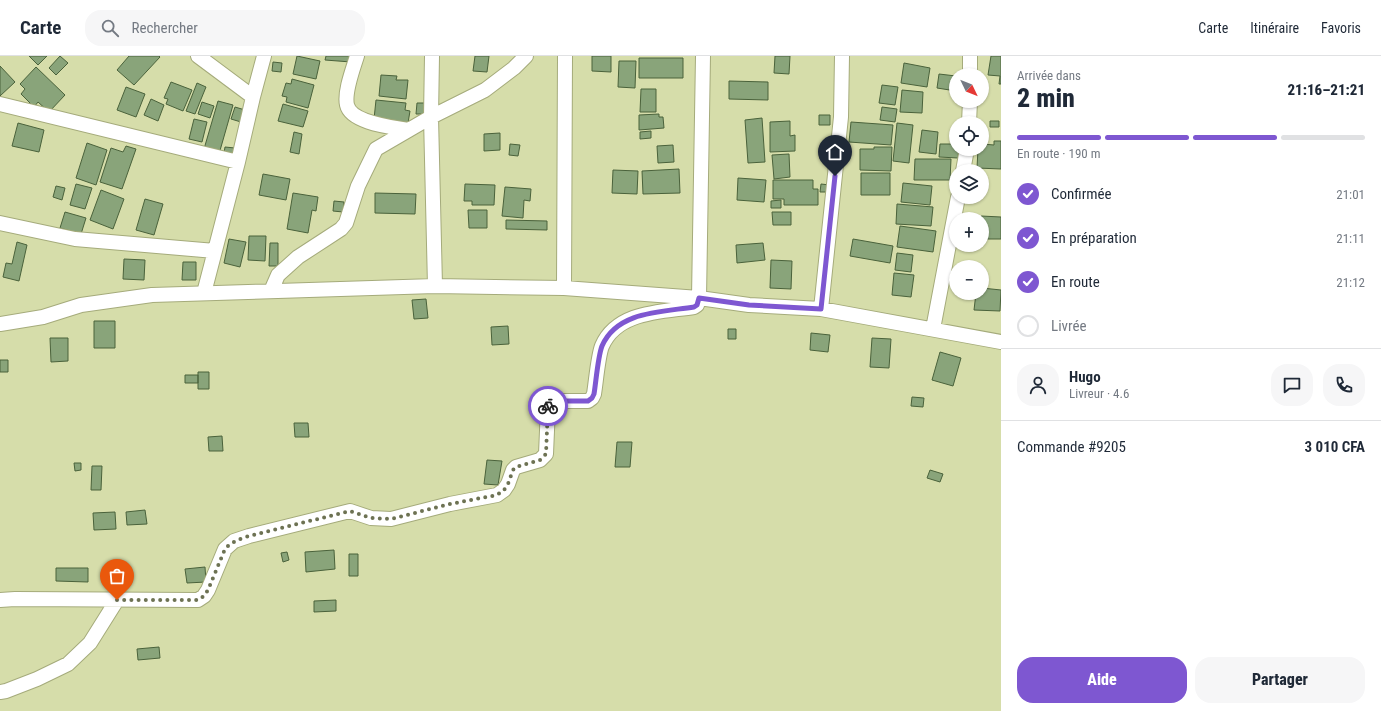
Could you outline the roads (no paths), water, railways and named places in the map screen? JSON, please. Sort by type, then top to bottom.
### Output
[{"type":"street","points":[[198,56],[252,97]]},
{"type":"street","points":[[204,293],[238,162],[252,97],[264,56]]},
{"type":"street","points":[[357,56],[347,94],[347,105],[350,111],[358,117],[372,123],[408,130]]},
{"type":"street","points":[[432,56],[431,117],[435,286]]},
{"type":"street","points":[[271,291],[278,275],[298,257],[342,229],[346,223],[358,186],[376,149],[431,117],[485,90],[514,68],[526,56]]},
{"type":"street","points":[[564,288],[565,56]]},
{"type":"street","points":[[0,600],[198,600],[204,596],[208,590],[225,549],[229,544],[249,536],[350,511],[371,518],[391,519],[450,504],[497,495],[504,490],[513,470],[516,467],[540,460],[546,454],[548,407],[550,403],[553,401],[588,401],[592,398],[602,347],[611,332],[618,325],[637,316],[694,307],[697,305],[699,298],[703,56]]},
{"type":"street","points":[[821,309],[841,117],[842,56]]},
{"type":"street","points":[[970,56],[970,68]]},
{"type":"street","points":[[0,104],[238,162]]},
{"type":"street","points":[[933,329],[957,204]]},
{"type":"street","points":[[0,223],[75,239],[215,251]]},
{"type":"street","points":[[0,324],[43,317],[81,305],[152,295],[435,286],[564,288],[699,298],[749,305],[821,309],[1001,342]]},
{"type":"street","points":[[0,692],[37,679],[68,664],[90,643],[117,600]]}]
